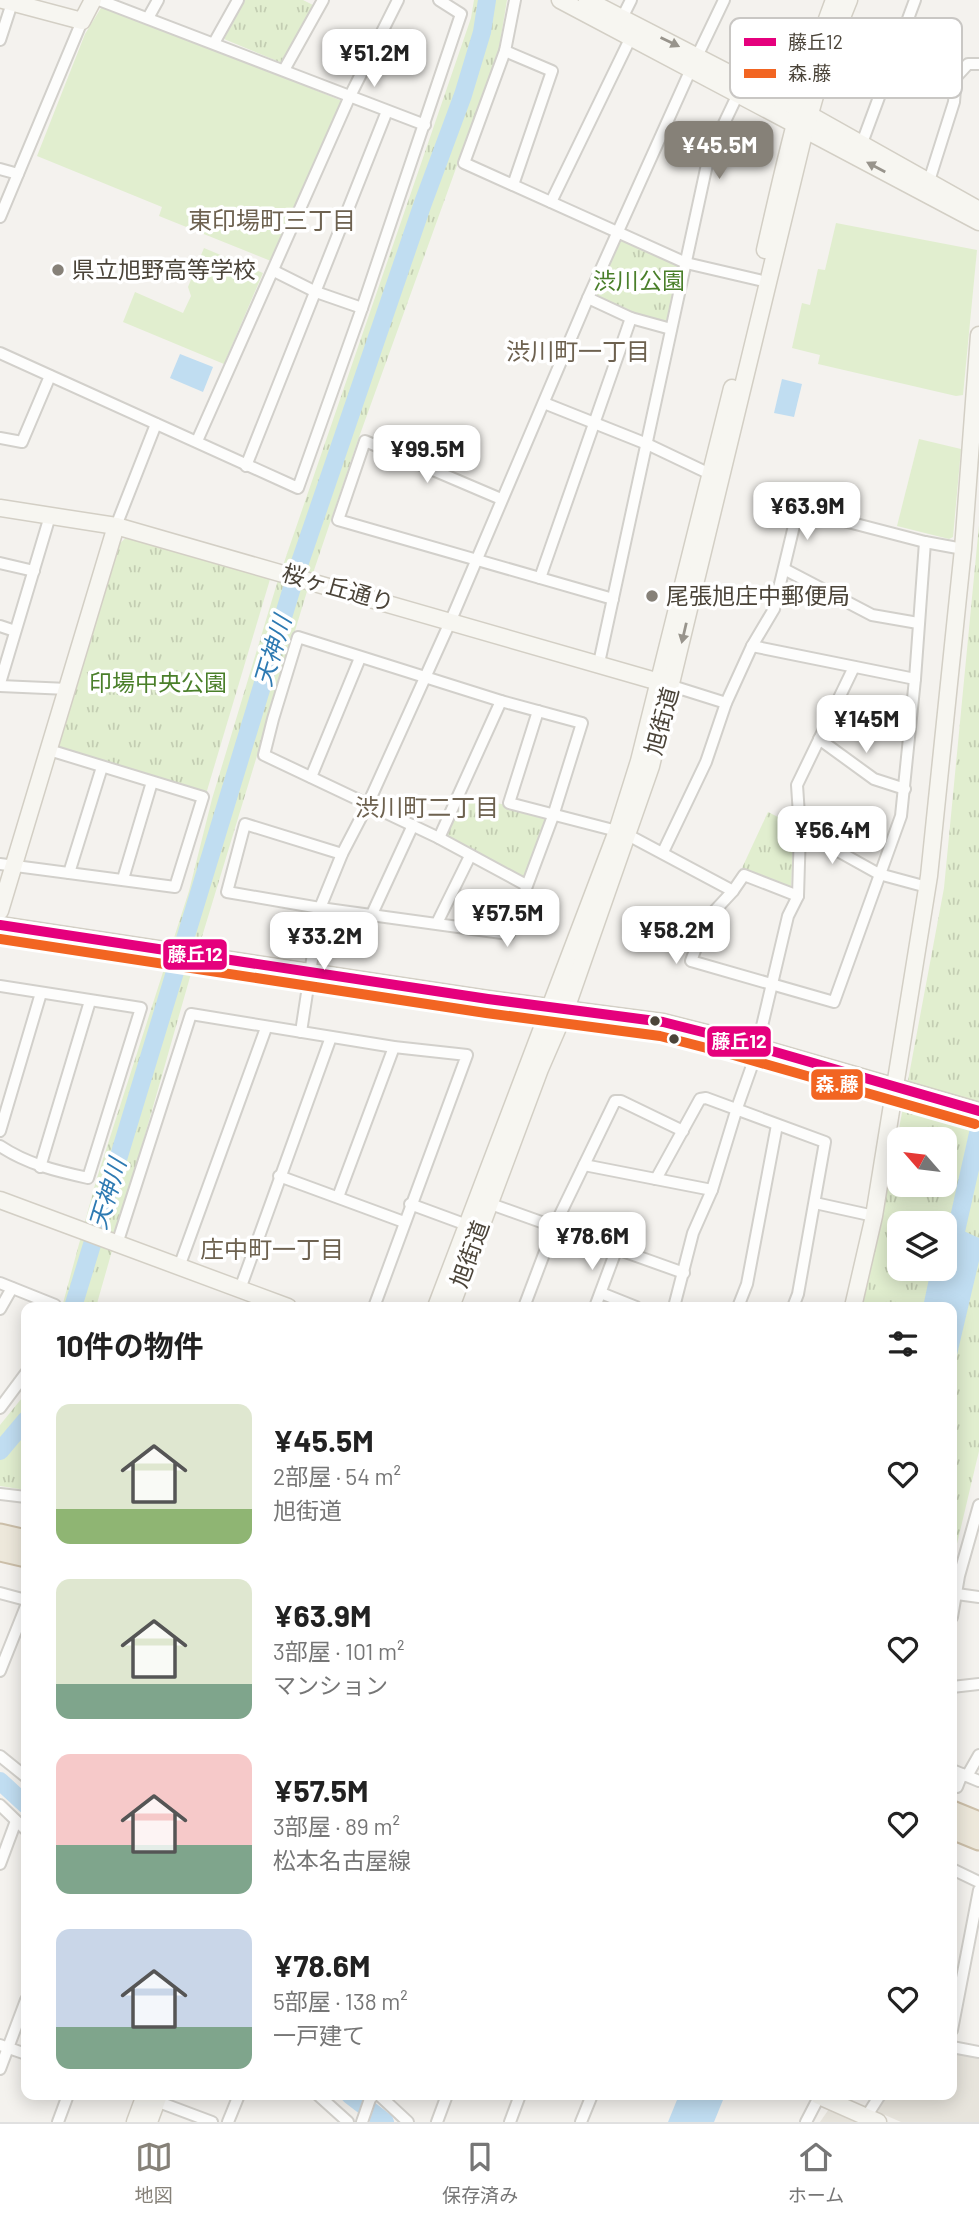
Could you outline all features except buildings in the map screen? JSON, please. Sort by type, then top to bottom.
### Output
[{"type":"highway","points":[[0,1534],[21,1539]]},
{"type":"highway","points":[[0,1551],[21,1555]]},
{"type":"highway","points":[[957,1813],[979,1822]]},
{"type":"highway","points":[[957,1831],[979,1840]]},
{"type":"street","points":[[0,217],[93,0]]},
{"type":"street","points":[[99,0],[425,125]]},
{"type":"street","points":[[148,18],[158,0]]},
{"type":"street","points":[[214,43],[238,0]]},
{"type":"street","points":[[284,70],[323,0]]},
{"type":"street","points":[[197,441],[350,96],[398,0]]},
{"type":"street","points":[[0,353],[298,488],[461,14],[439,0]]},
{"type":"street","points":[[515,0],[505,51],[464,163],[686,263],[759,280]]},
{"type":"street","points":[[560,0],[631,37],[694,62],[730,88]]},
{"type":"street","points":[[587,0],[730,81]]},
{"type":"street","points":[[622,18],[631,0]]},
{"type":"street","points":[[300,1031],[320,908],[342,853],[368,804],[451,620],[588,298],[724,0]]},
{"type":"street","points":[[827,18],[834,0]]},
{"type":"street","points":[[842,18],[849,0]]},
{"type":"street","points":[[908,18],[915,0]]},
{"type":"street","points":[[0,40],[9,1],[82,21]]},
{"type":"street","points":[[551,202],[631,37]]},
{"type":"street","points":[[505,51],[552,71],[513,185]]},
{"type":"street","points":[[962,70],[968,64],[979,64]]},
{"type":"street","points":[[599,663],[709,155],[736,98]]},
{"type":"street","points":[[748,98],[862,143],[979,210]]},
{"type":"street","points":[[762,98],[979,222]]},
{"type":"street","points":[[802,119],[806,98]]},
{"type":"street","points":[[802,119],[810,98]]},
{"type":"street","points":[[862,143],[879,98]]},
{"type":"street","points":[[929,181],[954,98]]},
{"type":"street","points":[[246,466],[387,111]]},
{"type":"street","name":"旭街道","points":[[438,1302],[467,1225],[558,1008],[654,753],[665,684],[710,474],[802,119]]},
{"type":"street","name":"旭街道","points":[[665,684],[802,119]]},
{"type":"street","points":[[0,169],[18,174]]},
{"type":"street","points":[[274,271],[316,292],[362,308]]},
{"type":"street","points":[[588,298],[631,318],[671,329]]},
{"type":"street","points":[[540,578],[631,318]]},
{"type":"street","points":[[854,1302],[874,1216],[927,887],[963,549],[979,335]]},
{"type":"street","points":[[0,438],[22,442],[50,376]]},
{"type":"street","points":[[544,403],[646,444],[710,474]]},
{"type":"street","points":[[0,911],[6,866],[68,689],[116,526],[156,424]]},
{"type":"street","points":[[501,499],[365,441],[338,520],[613,599]]},
{"type":"street","name":"桜ヶ丘通り","points":[[0,508],[116,526],[451,620],[665,684]]},
{"type":"street","points":[[663,852],[706,762],[726,703],[752,646],[774,609],[798,509],[925,542],[963,549]]},
{"type":"street","points":[[50,516],[0,685],[68,689]]},
{"type":"street","points":[[798,897],[744,875],[707,919],[691,961],[834,1002],[901,816],[925,542]]},
{"type":"street","points":[[0,563],[34,570]]},
{"type":"street","points":[[785,569],[873,615],[918,623]]},
{"type":"street","points":[[0,626],[15,631]]},
{"type":"street","points":[[342,853],[245,824],[227,892],[320,908],[509,934],[552,816],[582,723],[501,701],[298,637],[264,755],[439,838],[526,885]]},
{"type":"street","points":[[752,646],[915,679]]},
{"type":"street","points":[[311,777],[360,658]]},
{"type":"street","points":[[675,1302],[693,1233],[712,1190],[754,1060],[788,916],[798,897],[800,830],[797,785],[854,667]]},
{"type":"street","points":[[665,684],[726,703]]},
{"type":"street","points":[[439,838],[501,701]]},
{"type":"street","points":[[538,711],[509,803],[622,833],[663,852],[733,891]]},
{"type":"street","points":[[819,739],[874,779],[905,789]]},
{"type":"street","points":[[6,866],[175,887],[203,797],[48,750]]},
{"type":"street","points":[[69,873],[102,767]]},
{"type":"street","points":[[123,879],[152,782]]},
{"type":"street","points":[[372,914],[412,825]]},
{"type":"street","points":[[800,830],[879,874],[927,887]]},
{"type":"street","points":[[437,923],[470,856]]},
{"type":"street","points":[[0,925],[663,1022],[979,1111]]},
{"type":"street","points":[[0,986],[141,1009],[88,1178],[40,1167],[0,1146]]},
{"type":"street","points":[[0,1131],[41,993]]},
{"type":"street","points":[[40,1167],[90,1002]]},
{"type":"street","name":"旭街道","points":[[453,1302],[540,1069],[558,1008]]},
{"type":"street","points":[[114,1242],[191,1014],[266,1028],[467,1055],[376,1302]]},
{"type":"street","points":[[179,1266],[266,1028]]},
{"type":"street","points":[[240,1289],[331,1037]]},
{"type":"street","points":[[338,1197],[394,1047]]},
{"type":"street","points":[[656,1179],[700,1099],[706,1098],[737,1108],[825,1142],[794,1302]]},
{"type":"street","points":[[526,1302],[555,1225],[615,1101],[621,1101],[683,1131]]},
{"type":"street","points":[[740,1302],[747,1284],[777,1125]]},
{"type":"street","points":[[584,1165],[712,1190]]},
{"type":"street","points":[[279,1176],[404,1222]]},
{"type":"street","points":[[0,1200],[275,1302]]},
{"type":"street","points":[[488,1203],[684,1273]]},
{"type":"street","points":[[815,1203],[874,1216]]},
{"type":"street","points":[[410,1204],[467,1225]]},
{"type":"street","points":[[597,1302],[617,1248]]},
{"type":"street","points":[[0,1283],[45,1302]]},
{"type":"street","points":[[0,1309],[12,1288]]},
{"type":"street","points":[[601,1293],[624,1302]]},
{"type":"street","points":[[0,1408],[21,1380]]},
{"type":"street","points":[[0,1494],[21,1496]]},
{"type":"street","points":[[979,1505],[959,1576],[957,1594],[979,1597]]},
{"type":"street","points":[[0,1593],[21,1599]]},
{"type":"street","points":[[0,1671],[21,1618]]},
{"type":"street","points":[[957,1686],[979,1684]]},
{"type":"street","points":[[957,1787],[960,1773],[979,1755]]},
{"type":"street","points":[[0,1756],[21,1773]]},
{"type":"street","points":[[960,1773],[979,1781]]},
{"type":"street","points":[[0,1805],[21,1826]]},
{"type":"street","points":[[0,1864],[16,1821]]},
{"type":"street","points":[[957,1871],[979,1882]]},
{"type":"street","points":[[957,2004],[979,1890]]},
{"type":"street","points":[[0,2069],[4,2046],[21,2010]]},
{"type":"street","points":[[4,2046],[21,2052]]},
{"type":"street","points":[[957,2048],[979,2052]]},
{"type":"street","points":[[58,2122],[66,2100]]},
{"type":"street","points":[[135,2122],[147,2100]]},
{"type":"street","points":[[149,2100],[149,2122]]},
{"type":"street","points":[[159,2100],[212,2122]]},
{"type":"street","points":[[229,2122],[237,2100]]},
{"type":"street","points":[[324,2100],[348,2122]]},
{"type":"street","points":[[362,2122],[372,2100]]},
{"type":"street","points":[[379,2100],[408,2122]]},
{"type":"street","points":[[437,2122],[445,2100]]},
{"type":"street","points":[[510,2122],[518,2100]]},
{"type":"street","points":[[581,2122],[590,2100]]},
{"type":"street","points":[[806,2122],[817,2100]]},
{"type":"street","points":[[829,2100],[869,2120],[878,2100]]},
{"type":"shaded area","points":[[957,2052],[979,2056],[979,2122],[901,2122],[878,2112],[884,2100],[957,2100]]},
{"type":"shaded area","points":[[829,2109],[855,2120],[855,2122],[820,2122]]},
{"type":"green space","points":[[245,0],[303,0],[313,5],[282,63],[224,39]]},
{"type":"green space","points":[[474,0],[507,0],[499,49],[358,440],[308,588],[194,963],[97,1302],[63,1302],[96,1181],[189,891],[212,799],[278,580],[471,18]]},
{"type":"green space","points":[[104,3],[342,101],[271,261],[159,216],[162,207],[37,156],[85,34]]},
{"type":"green space","points":[[836,223],[977,250],[963,395],[956,396],[818,364],[820,355],[792,348],[802,303],[810,305],[818,269],[825,270]]},
{"type":"green space","name":"渋川公園","points":[[619,238],[682,265],[667,323],[632,314],[594,295]]},
{"type":"green space","points":[[204,248],[263,273],[224,364],[123,322],[135,292],[183,313],[191,296],[188,287]]},
{"type":"green space","points":[[919,439],[961,449],[953,537],[949,539],[897,526]]},
{"type":"green space","points":[[979,525],[979,1451],[957,1544],[957,1302],[863,1302],[887,1187],[887,1197],[957,1197],[957,1127],[899,1127],[944,888]]},
{"type":"green space","name":"印場中央公園","points":[[130,534],[271,576],[206,794],[57,747],[118,545]]},
{"type":"green space","points":[[462,797],[507,805],[549,818],[525,878],[443,836]]},
{"type":"green space","points":[[768,812],[794,825],[791,890],[742,868]]},
{"type":"green space","points":[[21,1399],[21,1489],[0,1486],[0,1425]]},
{"type":"water","points":[[180,354],[213,367],[203,392],[170,378]]},
{"type":"water","points":[[782,379],[802,384],[794,417],[774,413]]},
{"type":"water","points":[[957,1228],[979,1238],[979,1261],[957,1355],[957,1302],[924,1302],[928,1281],[957,1281]]},
{"type":"water","points":[[677,2100],[723,2100],[714,2122],[668,2122]]},
{"type":"waterway","name":"天神川","points":[[75,1302],[298,568],[423,203],[463,95],[482,32],[487,0]]},
{"type":"waterway","points":[[957,1227],[979,1129]]},
{"type":"waterway","name":"天神川","points":[[0,1451],[21,1426]]},
{"type":"waterway","name":"天神川","points":[[0,1781],[21,1800]]},
{"type":"waterway","name":"天神川","points":[[356,2100],[385,2122]]},
{"type":"transit line","name":"藤丘12","points":[[0,925],[488,999],[663,1022],[979,1111]]},
{"type":"transit line","name":"森.藤","points":[[0,939],[486,1013],[660,1036],[975,1124]]},
{"type":"place","name":"県立旭野高等学校","points":[[58,270]]},
{"type":"place","name":"尾張旭庄中郵便局","points":[[652,596]]},
{"type":"district","name":"東印場町三丁目","points":[[272,221]]},
{"type":"district","name":"渋川町一丁目","points":[[578,352]]},
{"type":"district","name":"渋川町二丁目","points":[[427,808]]},
{"type":"district","name":"庄中町一丁目","points":[[272,1250]]}]
